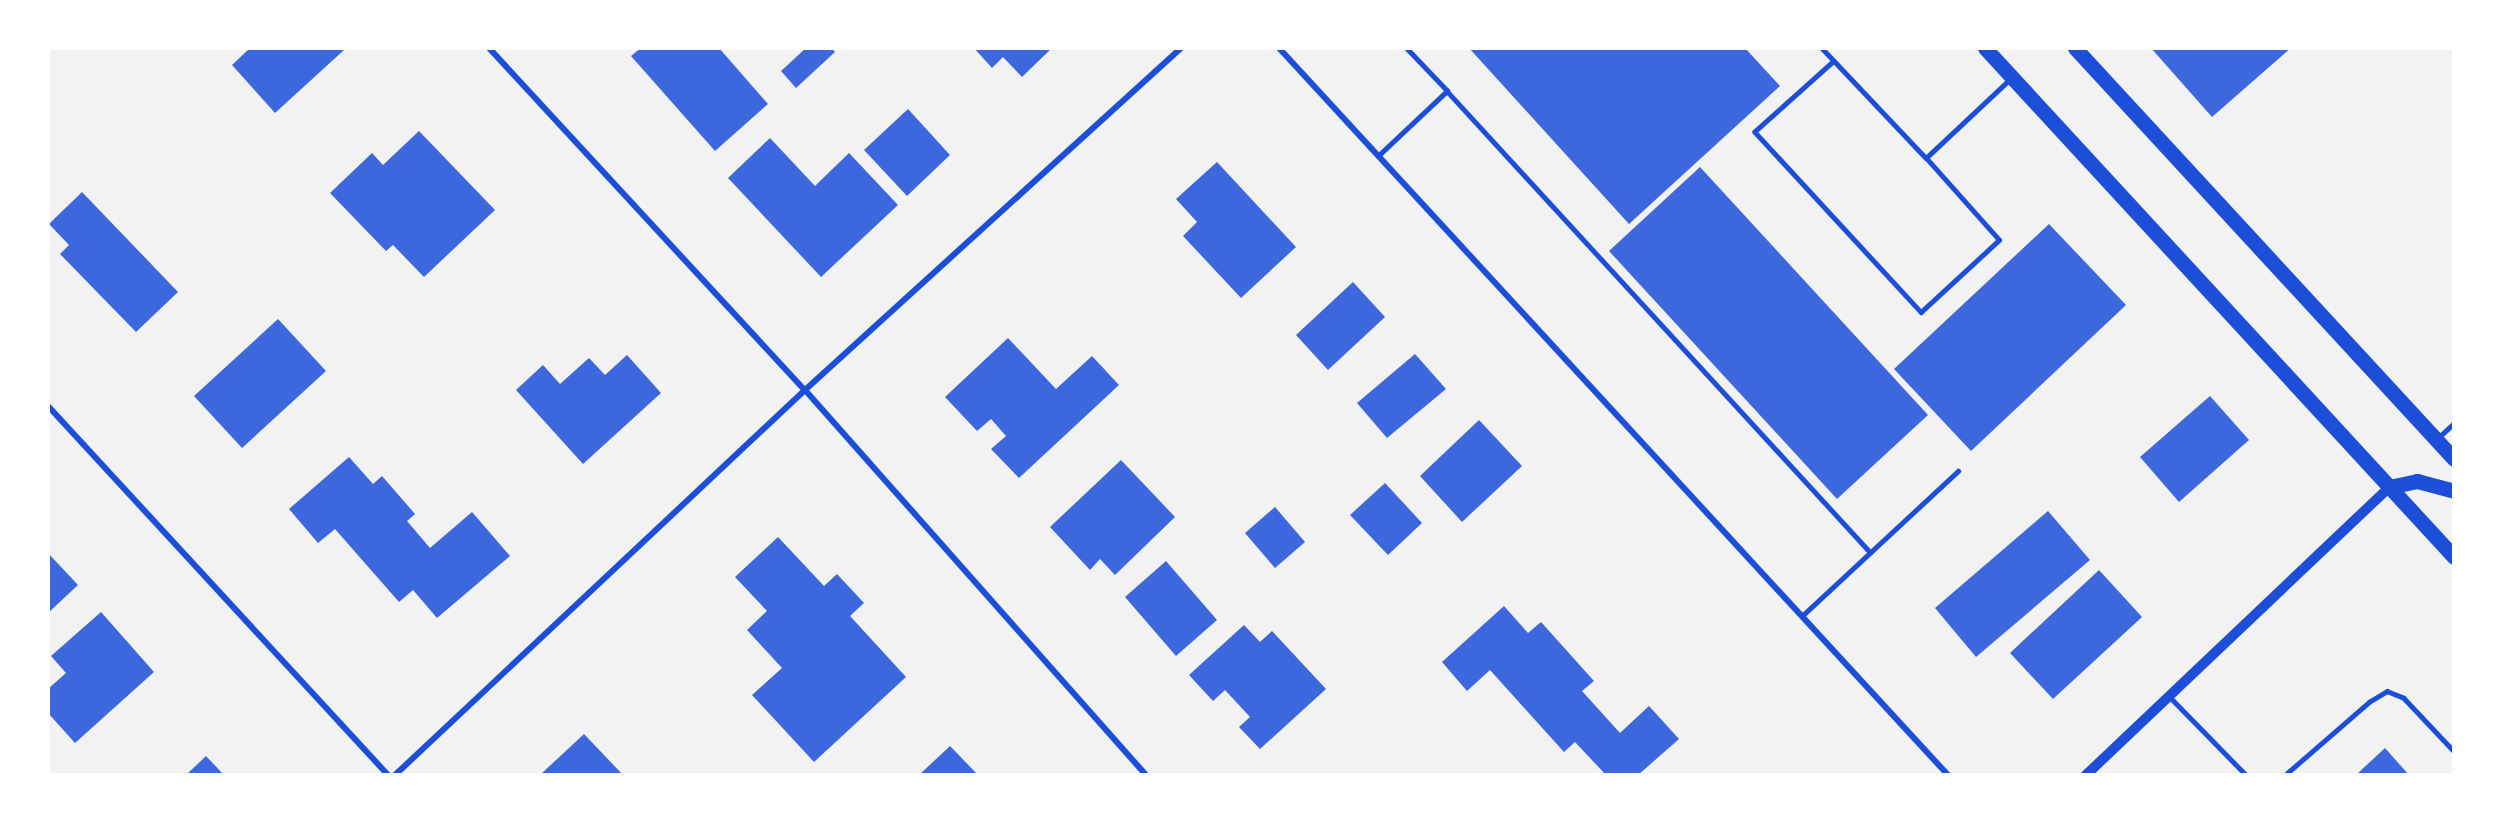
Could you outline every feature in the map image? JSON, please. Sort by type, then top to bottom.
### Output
[{"type":"main road","points":[[1985,48],[2454,557]]},
{"type":"main road","points":[[2075,48],[2454,459]]},
{"type":"main road","points":[[2390,487],[2417,481],[2454,491]]},
{"type":"street","points":[[489,48],[805,390],[1146,775]]},
{"type":"street","points":[[395,775],[805,390],[1181,48]]},
{"type":"street","points":[[1279,48],[1948,775]]},
{"type":"street","points":[[48,406],[388,775]]},
{"type":"street","points":[[2086,775],[2390,487]]},
{"type":"lane","points":[[1406,48],[1870,552]]},
{"type":"lane","points":[[1822,48],[1926,158],[1999,240],[1921,312],[1755,132],[1834,61]]},
{"type":"lane","points":[[1926,158],[2012,77]]},
{"type":"lane","points":[[1378,156],[1447,91]]},
{"type":"lane","points":[[2436,440],[2454,423]]},
{"type":"lane","points":[[1802,616],[1958,471]]},
{"type":"lane","points":[[2285,775],[2369,702],[2387,691],[2404,698],[2454,751]]},
{"type":"lane","points":[[2169,696],[2246,775]]},
{"type":"building","points":[[250,48],[342,48],[344,50],[275,113],[232,65]]},
{"type":"building","points":[[641,48],[719,48],[768,104],[715,151],[631,56]]},
{"type":"building","points":[[806,48],[832,48],[835,52],[796,88],[781,71]]},
{"type":"building","points":[[974,48],[1052,48],[1022,77],[1003,57],[992,68]]},
{"type":"building","points":[[1469,48],[1745,48],[1780,86],[1629,224]]},
{"type":"building","points":[[2151,48],[2291,48],[2212,117]]},
{"type":"building","points":[[908,109],[950,155],[907,196],[864,150]]},
{"type":"building","points":[[419,131],[495,210],[424,277],[393,245],[386,251],[330,193],[372,153],[383,165]]},
{"type":"building","points":[[770,138],[815,186],[849,153],[898,205],[821,277],[728,178]]},
{"type":"building","points":[[1217,162],[1296,247],[1241,298],[1183,236],[1197,222],[1176,199]]},
{"type":"building","points":[[1700,167],[1928,415],[1837,499],[1609,251]]},
{"type":"building","points":[[82,192],[178,292],[136,332],[60,254],[69,245],[49,224]]},
{"type":"building","points":[[2049,224],[2126,305],[1971,451],[1894,369]]},
{"type":"building","points":[[1353,282],[1385,317],[1328,370],[1296,335]]},
{"type":"building","points":[[278,319],[326,371],[242,448],[194,396]]},
{"type":"building","points":[[1008,338],[1056,389],[1092,356],[1119,385],[1019,478],[991,449],[1006,436],[991,419],[977,431],[945,397]]},
{"type":"building","points":[[1415,354],[1446,389],[1387,438],[1357,403]]},
{"type":"building","points":[[627,355],[661,393],[583,464],[516,390],[543,365],[560,384],[589,358],[605,375]]},
{"type":"building","points":[[2210,396],[2249,440],[2179,502],[2140,457]]},
{"type":"building","points":[[1479,420],[1522,466],[1462,522],[1420,476]]},
{"type":"building","points":[[349,457],[373,484],[382,476],[415,514],[407,521],[430,548],[472,512],[510,556],[437,618],[413,590],[399,602],[335,529],[318,543],[289,509]]},
{"type":"building","points":[[1121,460],[1175,517],[1115,575],[1100,559],[1090,570],[1050,527]]},
{"type":"building","points":[[1385,483],[1422,523],[1388,555],[1350,515]]},
{"type":"building","points":[[1275,507],[1305,542],[1275,568],[1245,533]]},
{"type":"building","points":[[2048,511],[2090,560],[1976,657],[1935,608]]},
{"type":"building","points":[[778,537],[824,586],[837,574],[864,603],[850,616],[906,677],[814,762],[752,695],[782,668],[747,630],[767,611],[735,577]]},
{"type":"building","points":[[48,553],[78,585],[48,613]]},
{"type":"building","points":[[1166,561],[1217,620],[1176,656],[1125,597]]},
{"type":"building","points":[[2099,570],[2142,617],[2053,699],[2010,653]]},
{"type":"building","points":[[1504,606],[1528,633],[1541,622],[1594,681],[1582,691],[1620,733],[1649,706],[1679,739],[1638,775],[1606,775],[1575,742],[1564,752],[1490,670],[1467,691],[1442,662]]},
{"type":"building","points":[[101,612],[154,672],[75,743],[48,713],[48,689],[66,673],[51,656]]},
{"type":"building","points":[[1244,625],[1260,642],[1272,631],[1326,689],[1260,749],[1239,727],[1250,717],[1225,690],[1213,701],[1189,675]]},
{"type":"building","points":[[584,734],[623,775],[540,775]]},
{"type":"building","points":[[950,746],[978,775],[919,775]]},
{"type":"building","points":[[2385,748],[2409,775],[2356,775]]},
{"type":"building","points":[[206,756],[224,775],[186,775]]}]
